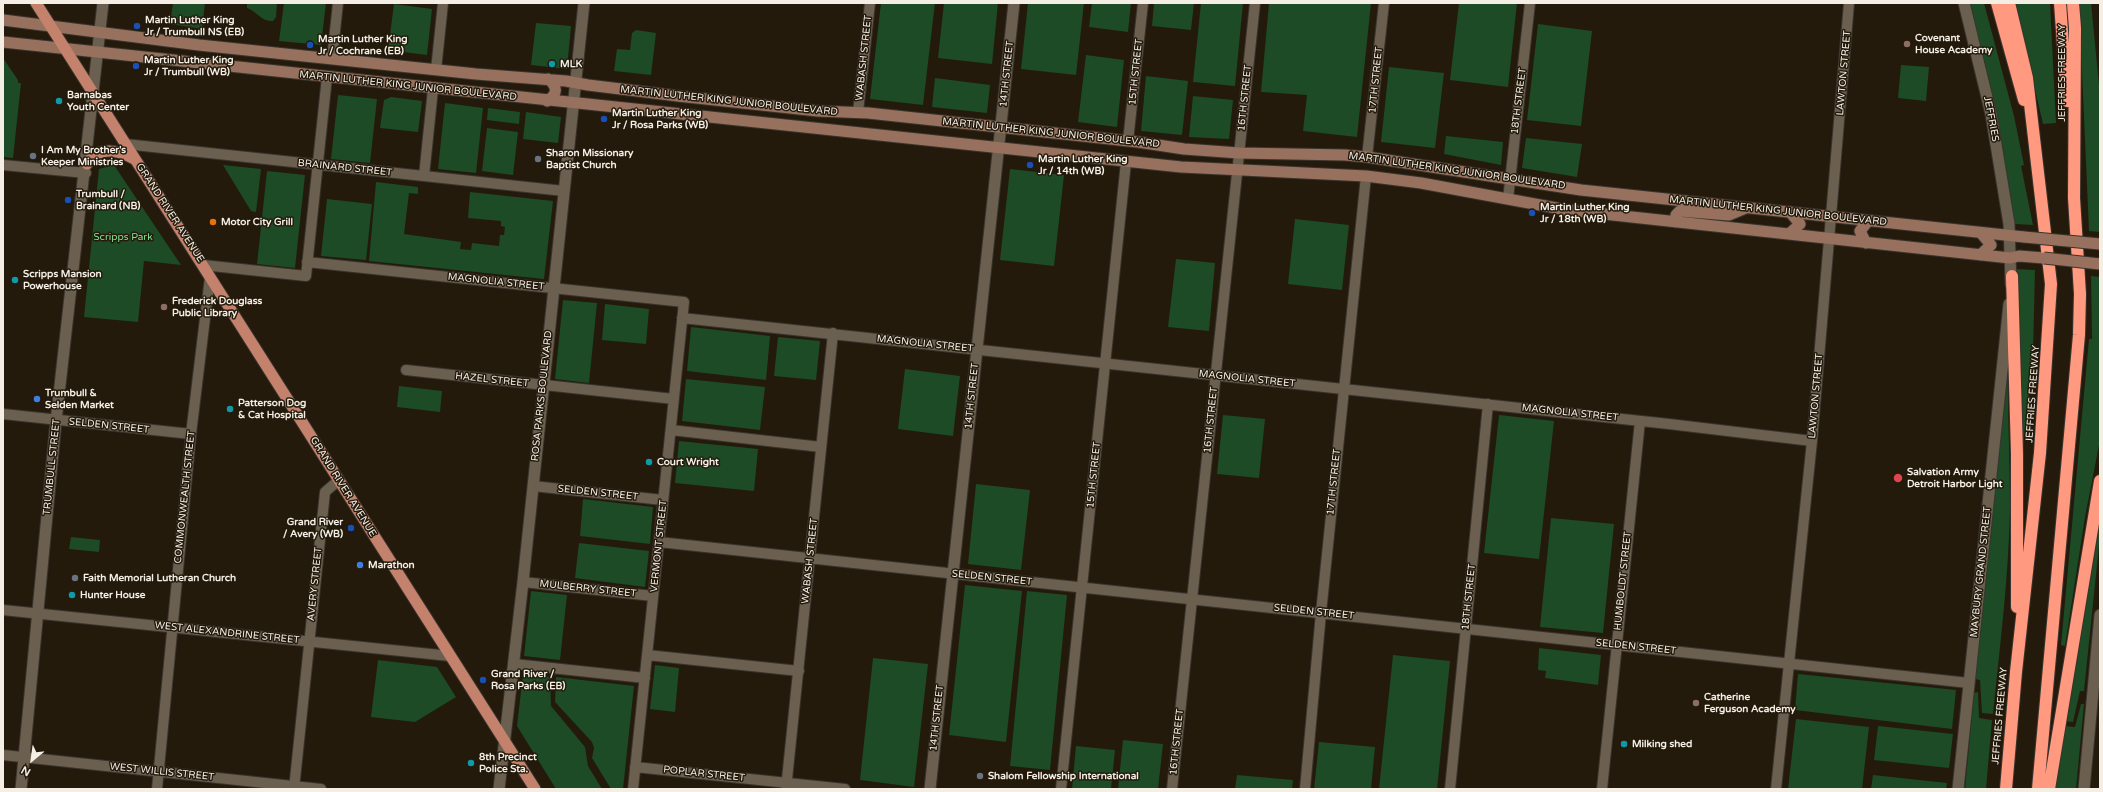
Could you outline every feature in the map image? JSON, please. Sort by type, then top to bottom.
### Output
[{"type":"highway","points":[[1997,3],[2033,134]]},
{"type":"highway","name":"JEFFRIES FREEWAY","points":[[2006,789],[2016,672],[2040,453],[2051,284],[2027,78],[2009,3]]},
{"type":"highway","points":[[2060,3],[2074,198]]},
{"type":"highway","name":"JEFFRIES FREEWAY","points":[[2038,789],[2078,358],[2080,294],[2074,198],[2073,3]]},
{"type":"highway","points":[[2012,276],[2017,454],[2016,672]]},
{"type":"highway","points":[[2049,789],[2100,481]]},
{"type":"main road","name":"GRAND RIVER AVENUE","points":[[36,3],[535,789]]},
{"type":"main road","name":"MARTIN LUTHER KING JUNIOR BOULEVARD","points":[[3,20],[199,45],[436,70],[548,79],[665,95],[818,111],[846,113],[858,112],[1128,141],[1184,149],[1239,153],[1345,155],[1367,157],[1581,190],[1981,233],[2100,244]]},
{"type":"main road","name":"MARTIN LUTHER KING JUNIOR BOULEVARD","points":[[3,42],[776,126],[999,149],[1033,151],[1126,162],[1237,170],[1366,176],[1422,183],[1567,210],[1980,255],[2100,264]]},
{"type":"main road","points":[[199,45],[210,50],[211,54],[210,58],[201,64]]},
{"type":"main road","points":[[236,48],[228,53],[227,58],[240,68]]},
{"type":"main road","points":[[363,62],[371,68],[372,73],[370,79],[367,81]]},
{"type":"main road","points":[[398,85],[392,79],[393,71],[403,66]]},
{"type":"main road","points":[[547,101],[554,96],[556,90],[555,85],[548,79]]},
{"type":"main road","points":[[776,126],[785,121],[788,116],[787,111],[779,107]]},
{"type":"main road","points":[[815,130],[809,119],[811,114],[818,111]]},
{"type":"main road","points":[[1033,131],[1026,137],[1025,142],[1026,146],[1033,151]]},
{"type":"main road","points":[[86,169],[91,156],[104,151],[119,152],[135,160]]},
{"type":"main road","points":[[1420,164],[1428,175],[1427,179],[1422,183]]},
{"type":"main road","points":[[1676,222],[1676,215],[1680,211],[1729,215],[1746,208]]},
{"type":"main road","points":[[1790,212],[1800,224],[1798,228],[1790,234]]},
{"type":"main road","points":[[1866,243],[1860,231],[1868,221]]},
{"type":"main road","points":[[1980,255],[1991,245],[1981,233]]},
{"type":"street","name":"TRUMBULL STREET","points":[[21,789],[56,421],[104,3]]},
{"type":"street","points":[[332,59],[338,3]]},
{"type":"street","points":[[436,70],[443,3]]},
{"type":"street","name":"ROSA PARKS BOULEVARD","points":[[499,789],[523,582],[584,3]]},
{"type":"street","name":"WABASH STREET","points":[[858,112],[870,3]]},
{"type":"street","name":"14TH STREET","points":[[930,789],[1014,3]]},
{"type":"street","name":"15TH STREET","points":[[1128,141],[1143,3]]},
{"type":"street","name":"16TH STREET","points":[[1172,789],[1255,3]]},
{"type":"street","name":"17TH STREET","points":[[1367,157],[1384,3]]},
{"type":"street","name":"18TH STREET","points":[[1508,200],[1530,3]]},
{"type":"street","name":"LAWTON STREET","points":[[1776,789],[1812,441],[1850,3]]},
{"type":"street","name":"JEFFRIES","points":[[1964,3],[1991,114],[2010,236]]},
{"type":"street","points":[[203,265],[306,276],[327,77]]},
{"type":"street","points":[[424,176],[434,89]]},
{"type":"street","name":"BRAINARD STREET","points":[[125,144],[564,191]]},
{"type":"street","name":"15TH STREET","points":[[1061,789],[1126,162]]},
{"type":"street","points":[[3,165],[86,169]]},
{"type":"street","name":"17TH STREET","points":[[1305,789],[1321,613],[1366,176]]},
{"type":"street","name":"MAYBURY GRAND STREET","points":[[1958,789],[2014,257],[2010,236]]},
{"type":"street","name":"MAGNOLIA STREET","points":[[307,262],[684,302]]},
{"type":"street","name":"COMMONWEALTH STREET","points":[[157,789],[172,627],[210,277]]},
{"type":"street","name":"VERMONT STREET","points":[[633,789],[684,302]]},
{"type":"street","name":"MAGNOLIA STREET","points":[[682,318],[1488,404],[1812,441]]},
{"type":"street","name":"WABASH STREET","points":[[786,786],[833,333]]},
{"type":"street","name":"HAZEL STREET","points":[[406,370],[674,399]]},
{"type":"street","name":"18TH STREET","points":[[1450,789],[1488,404]]},
{"type":"street","name":"SELDEN STREET","points":[[3,414],[56,421],[192,434]]},
{"type":"street","name":"HUMBOLDT STREET","points":[[1602,789],[1640,421]]},
{"type":"street","points":[[671,430],[821,447]]},
{"type":"street","name":"AVERY STREET","points":[[294,788],[325,492],[339,480]]},
{"type":"street","name":"SELDEN STREET","points":[[533,486],[663,500]]},
{"type":"street","name":"SELDEN STREET","points":[[659,542],[1969,683]]},
{"type":"street","name":"MULBERRY STREET","points":[[523,582],[653,596]]},
{"type":"street","name":"WEST ALEXANDRINE STREET","points":[[3,610],[450,656]]},
{"type":"street","points":[[2084,789],[2096,696],[2100,615]]},
{"type":"street","points":[[647,655],[798,671]]},
{"type":"street","points":[[514,664],[645,678]]},
{"type":"street","name":"WEST WILLIS STREET","points":[[3,755],[159,771],[294,788],[321,789]]},
{"type":"street","name":"POPLAR STREET","points":[[635,767],[786,786],[845,789]]},
{"type":"green space","points":[[173,3],[205,3],[202,29],[170,24]]},
{"type":"green space","points":[[247,3],[277,3],[276,17],[273,21],[265,20],[254,11],[247,8]]},
{"type":"green space","points":[[284,3],[326,3],[321,45],[279,41]]},
{"type":"green space","points":[[881,3],[935,3],[923,105],[870,99]]},
{"type":"green space","points":[[944,3],[998,3],[992,64],[938,58]]},
{"type":"green space","points":[[1028,3],[1084,3],[1076,75],[1021,69]]},
{"type":"green space","points":[[1092,3],[1131,3],[1128,32],[1089,27]]},
{"type":"green space","points":[[1154,3],[1194,3],[1191,30],[1152,26]]},
{"type":"green space","points":[[1201,3],[1243,3],[1235,86],[1193,82]]},
{"type":"green space","points":[[1269,3],[1371,3],[1357,137],[1303,131],[1307,95],[1261,92]]},
{"type":"green space","points":[[1459,3],[1517,3],[1508,87],[1450,80]]},
{"type":"green space","points":[[1969,3],[1984,3],[2014,116],[2024,165],[2021,166],[2033,225],[2014,224],[2006,175]]},
{"type":"green space","points":[[2015,3],[2050,3],[2056,123],[2043,124]]},
{"type":"green space","points":[[2079,3],[2091,3],[2100,95],[2100,232],[2089,231]]},
{"type":"green space","points":[[394,4],[432,9],[427,55],[388,50]]},
{"type":"green space","points":[[536,23],[571,26],[567,69],[531,65]]},
{"type":"green space","points":[[1538,24],[1592,31],[1581,126],[1527,120]]},
{"type":"green space","points":[[636,30],[656,33],[651,75],[614,71],[617,49],[630,50],[632,33]]},
{"type":"green space","points":[[1086,55],[1124,60],[1117,127],[1078,122]]},
{"type":"green space","points":[[3,58],[18,80],[18,83],[21,83],[13,158],[3,157]]},
{"type":"green space","points":[[1901,65],[1929,67],[1926,101],[1898,98]]},
{"type":"green space","points":[[1389,67],[1444,73],[1435,148],[1381,142]]},
{"type":"green space","points":[[1146,76],[1188,81],[1182,135],[1141,131]]},
{"type":"green space","points":[[935,78],[990,85],[987,113],[932,107]]},
{"type":"green space","points":[[338,95],[377,99],[370,163],[331,159]]},
{"type":"green space","points":[[1193,96],[1233,100],[1229,139],[1189,137]]},
{"type":"green space","points":[[391,97],[422,101],[418,132],[380,128],[384,100]]},
{"type":"green space","points":[[445,103],[483,108],[476,173],[438,169]]},
{"type":"green space","points":[[488,108],[520,112],[519,124],[487,120]]},
{"type":"green space","points":[[526,112],[561,117],[558,143],[523,139]]},
{"type":"green space","points":[[487,128],[518,132],[513,175],[482,171]]},
{"type":"green space","points":[[1446,136],[1503,142],[1501,165],[1444,154]]},
{"type":"green space","points":[[1526,138],[1582,144],[1577,177],[1522,168]]},
{"type":"green space","name":"Scripps Park","points":[[114,165],[181,265],[144,261],[138,322],[84,317],[99,169]]},
{"type":"green space","points":[[223,165],[261,169],[256,212],[251,211]]},
{"type":"green space","points":[[1010,169],[1064,175],[1054,266],[1000,260]]},
{"type":"green space","points":[[267,171],[305,175],[295,268],[257,264]]},
{"type":"green space","points":[[376,182],[418,187],[418,194],[409,193],[404,234],[461,242],[460,249],[471,250],[472,243],[499,246],[500,235],[504,235],[505,227],[501,226],[501,221],[468,218],[470,192],[553,201],[544,279],[369,261]]},
{"type":"green space","points":[[327,199],[372,204],[366,260],[321,256]]},
{"type":"green space","points":[[1295,219],[1349,225],[1342,290],[1288,284]]},
{"type":"green space","points":[[1176,259],[1215,263],[1209,331],[1168,327]]},
{"type":"green space","points":[[2016,269],[2035,270],[2033,353],[2022,457]]},
{"type":"green space","points":[[2091,276],[2100,277],[2100,440],[2085,517],[2065,646],[2061,645],[2089,339],[2092,339]]},
{"type":"green space","points":[[563,300],[597,303],[589,383],[555,379]]},
{"type":"green space","points":[[605,304],[649,309],[646,344],[602,340]]},
{"type":"green space","points":[[691,327],[770,336],[766,380],[687,371]]},
{"type":"green space","points":[[778,337],[820,341],[816,380],[774,376]]},
{"type":"green space","points":[[2008,351],[2010,506],[2008,558],[1993,714],[1982,713],[1980,680],[1975,679]]},
{"type":"green space","points":[[905,369],[960,376],[953,436],[898,429]]},
{"type":"green space","points":[[686,379],[765,387],[760,430],[682,421]]},
{"type":"green space","points":[[399,386],[442,391],[440,412],[397,407]]},
{"type":"green space","points":[[1223,415],[1265,419],[1259,478],[1217,474]]},
{"type":"green space","points":[[1499,415],[1554,421],[1539,559],[1484,553]]},
{"type":"green space","points":[[679,441],[758,449],[754,491],[675,483]]},
{"type":"green space","points":[[976,484],[1030,490],[1021,570],[968,564]]},
{"type":"green space","points":[[2100,495],[2100,536],[2084,691],[2080,691],[2073,722],[2064,721]]},
{"type":"green space","points":[[583,499],[653,507],[650,544],[580,536]]},
{"type":"green space","points":[[1551,518],[1614,524],[1603,633],[1540,627]]},
{"type":"green space","points":[[71,537],[100,540],[99,552],[69,549]]},
{"type":"green space","points":[[579,543],[649,551],[645,587],[575,578]]},
{"type":"green space","points":[[965,585],[1022,591],[1006,742],[949,735]]},
{"type":"green space","points":[[531,591],[567,595],[560,660],[524,656]]},
{"type":"green space","points":[[1027,591],[1067,595],[1050,770],[1010,766]]},
{"type":"green space","points":[[1539,648],[1601,655],[1598,685],[1545,678],[1546,671],[1538,670]]},
{"type":"green space","points":[[1393,655],[1450,661],[1437,789],[1379,789]]},
{"type":"green space","points":[[873,658],[928,664],[914,787],[860,780]]},
{"type":"green space","points":[[378,660],[437,667],[456,697],[415,722],[371,717]]},
{"type":"green space","points":[[655,665],[679,668],[675,712],[650,709]]},
{"type":"green space","points":[[523,674],[550,677],[551,706],[585,747],[588,766],[602,789],[556,789],[517,726]]},
{"type":"green space","points":[[1798,674],[1956,690],[1952,729],[1795,710]]},
{"type":"green space","points":[[556,677],[634,686],[623,789],[611,789],[592,758],[594,748],[592,742],[555,702]]},
{"type":"green space","points":[[1978,692],[1979,718],[1992,720],[1986,789],[1965,789],[1974,693]]},
{"type":"green space","points":[[2081,704],[2084,704],[2076,789],[2053,789],[2063,726],[2075,727]]},
{"type":"green space","points":[[1796,719],[1869,727],[1862,789],[1788,789]]},
{"type":"green space","points":[[1878,726],[1953,734],[1949,768],[1874,760]]},
{"type":"green space","points":[[1123,740],[1163,744],[1158,789],[1118,789]]},
{"type":"green space","points":[[1319,742],[1375,747],[1371,789],[1314,789]]},
{"type":"green space","points":[[1076,746],[1115,750],[1111,789],[1072,789]]},
{"type":"green space","points":[[1237,775],[1293,780],[1292,789],[1235,789]]},
{"type":"green space","points":[[1873,775],[1947,783],[1946,789],[1871,789]]},
{"type":"place","name":"Martin Luther King Jr / Trumbull NS (EB)","points":[[137,26]]},
{"type":"place","name":"Covenant House Academy","points":[[1907,44]]},
{"type":"place","name":"Martin Luther King Jr / Cochrane (EB)","points":[[310,45]]},
{"type":"place","name":"MLK","points":[[552,64]]},
{"type":"place","name":"Martin Luther King Jr / Trumbull (WB)","points":[[136,66]]},
{"type":"place","name":"Barnabas Youth Center","points":[[59,101]]},
{"type":"place","name":"Martin Luther King Jr / Rosa Parks (WB)","points":[[604,119]]},
{"type":"place","name":"I Am My Brother's Keeper Ministries","points":[[33,156]]},
{"type":"place","name":"Sharon Missionary Baptist Church","points":[[538,159]]},
{"type":"place","name":"Martin Luther King Jr / 14th (WB)","points":[[1030,165]]},
{"type":"place","name":"Trumbull / Brainard (NB)","points":[[68,200]]},
{"type":"place","name":"Martin Luther King Jr / 18th (WB)","points":[[1532,213]]},
{"type":"place","name":"Motor City Grill","points":[[213,222]]},
{"type":"place","name":"Scripps Mansion Powerhouse","points":[[15,280]]},
{"type":"place","name":"Frederick Douglass Public Library","points":[[164,307]]},
{"type":"place","name":"Trumbull & Selden Market","points":[[37,399]]},
{"type":"place","name":"Patterson Dog & Cat Hospital","points":[[230,409]]},
{"type":"place","name":"Court Wright","points":[[649,462]]},
{"type":"place","name":"Salvation Army Detroit Harbor Light","points":[[1898,478]]},
{"type":"place","name":"Grand River / Avery (WB)","points":[[351,528]]},
{"type":"place","name":"Marathon","points":[[360,565]]},
{"type":"place","name":"Faith Memorial Lutheran Church","points":[[75,578]]},
{"type":"place","name":"Hunter House","points":[[72,595]]},
{"type":"place","name":"Grand River / Rosa Parks (EB)","points":[[483,680]]},
{"type":"place","name":"Catherine Ferguson Academy","points":[[1696,703]]},
{"type":"place","name":"Milking shed","points":[[1624,744]]},
{"type":"place","name":"8th Precinct Police Sta.","points":[[471,763]]},
{"type":"place","name":"Shalom Fellowship International","points":[[980,776]]}]
